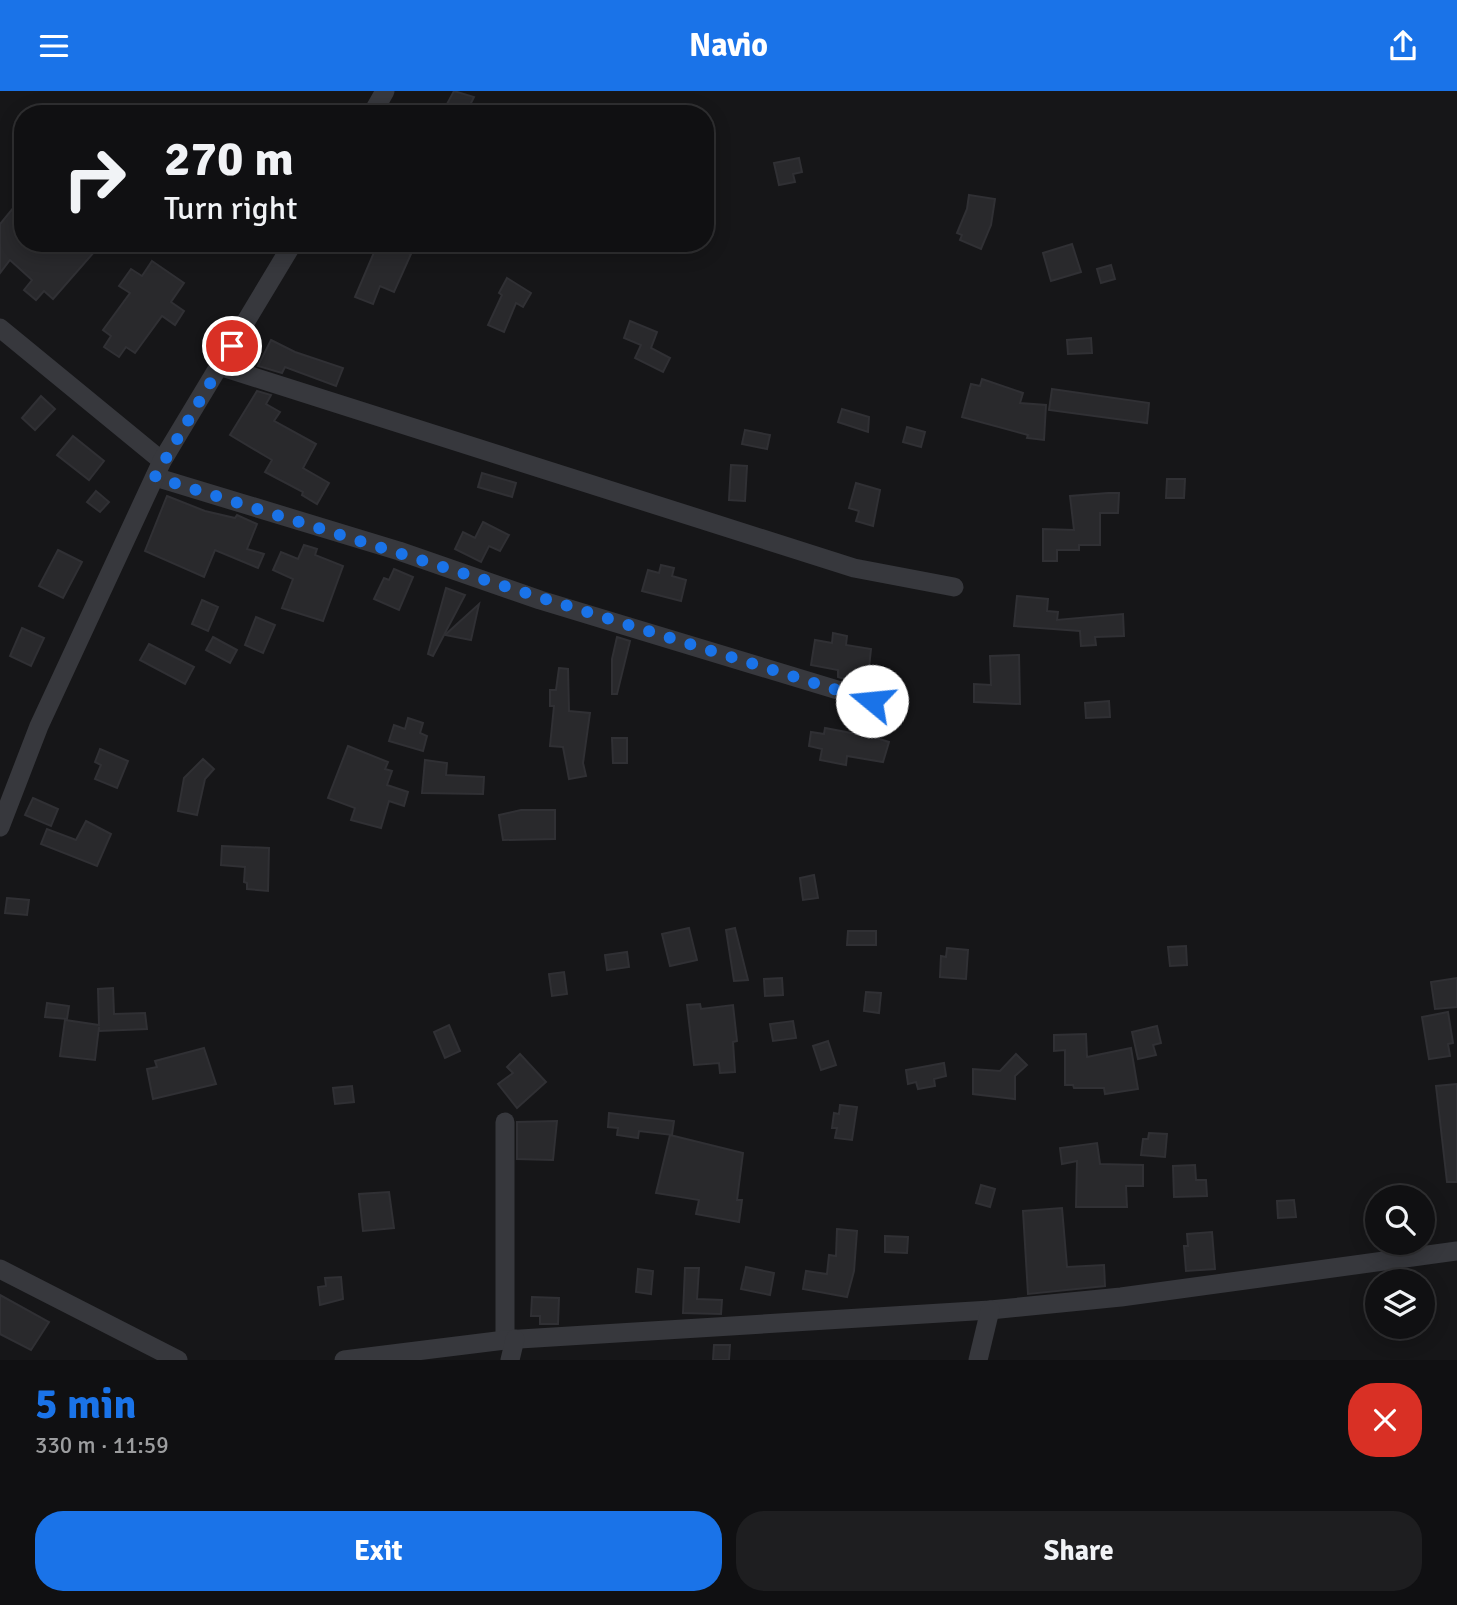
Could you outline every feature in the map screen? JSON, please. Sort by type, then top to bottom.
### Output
[{"type":"street","points":[[0,827],[39,726],[158,469],[288,252]]},
{"type":"street","points":[[0,328],[158,469],[540,600],[897,708]]},
{"type":"street","points":[[219,366],[854,568],[954,587]]},
{"type":"street","points":[[505,1122],[510,1360]]},
{"type":"street","points":[[344,1360],[510,1340],[990,1310],[1121,1297],[1457,1251]]},
{"type":"street","points":[[0,1269],[178,1360]]},
{"type":"street","points":[[978,1360],[990,1310]]},
{"type":"building","points":[[454,91],[474,97],[470,105],[447,104]]},
{"type":"building","points":[[799,158],[802,172],[793,174],[795,182],[779,185],[774,163]]},
{"type":"building","points":[[969,195],[995,199],[991,225],[981,249],[960,240],[962,235],[957,233],[967,209]]},
{"type":"building","points":[[14,207],[14,252],[94,252],[53,299],[44,291],[36,300],[24,290],[32,280],[10,260],[0,273],[0,224]]},
{"type":"building","points":[[1072,244],[1081,272],[1051,281],[1043,253]]},
{"type":"building","points":[[374,252],[411,254],[394,292],[380,286],[373,304],[355,297]]},
{"type":"building","points":[[152,261],[184,283],[171,302],[184,311],[175,325],[162,316],[135,353],[126,347],[119,357],[104,347],[111,336],[103,330],[130,293],[119,286],[131,269],[142,276]]},
{"type":"building","points":[[1111,265],[1115,279],[1101,283],[1097,269]]},
{"type":"building","points":[[507,278],[531,293],[523,307],[516,303],[504,332],[488,325]]},
{"type":"building","points":[[630,321],[657,332],[651,348],[670,358],[663,372],[635,358],[641,345],[624,338]]},
{"type":"building","points":[[1091,338],[1092,353],[1068,354],[1067,340]]},
{"type":"building","points":[[271,340],[295,352],[343,368],[336,386],[285,367],[282,373],[258,366]]},
{"type":"building","points":[[982,379],[1023,393],[1020,403],[1046,405],[1044,440],[1027,438],[1028,435],[962,417],[971,384],[980,386]]},
{"type":"building","points":[[1052,389],[1149,403],[1147,423],[1049,410]]},
{"type":"building","points":[[257,391],[271,395],[266,404],[280,412],[274,421],[316,444],[303,468],[329,483],[317,504],[302,495],[303,492],[265,472],[272,460],[230,435]]},
{"type":"building","points":[[41,396],[55,409],[35,430],[22,418]]},
{"type":"building","points":[[842,409],[869,417],[868,432],[838,422]]},
{"type":"building","points":[[907,427],[925,432],[921,447],[903,442]]},
{"type":"building","points":[[745,430],[770,435],[767,449],[742,444]]},
{"type":"building","points":[[73,436],[104,461],[89,480],[57,455]]},
{"type":"building","points":[[731,465],[747,466],[745,501],[729,500]]},
{"type":"building","points":[[482,473],[516,483],[512,497],[478,487]]},
{"type":"building","points":[[1167,479],[1185,479],[1184,498],[1166,498]]},
{"type":"building","points":[[856,483],[880,490],[873,526],[856,521],[859,511],[849,508]]},
{"type":"building","points":[[96,491],[109,502],[100,512],[87,502]]},
{"type":"building","points":[[1119,493],[1118,513],[1100,513],[1100,545],[1079,545],[1079,550],[1057,550],[1057,561],[1043,561],[1043,529],[1074,530],[1070,496]]},
{"type":"building","points":[[167,496],[205,511],[235,518],[237,515],[257,524],[247,549],[264,554],[258,568],[215,550],[204,577],[145,551]]},
{"type":"building","points":[[483,522],[509,535],[500,551],[489,546],[481,562],[455,549],[463,532],[475,538]]},
{"type":"building","points":[[304,545],[317,549],[315,555],[343,566],[323,621],[282,608],[293,579],[273,570],[281,552],[298,559]]},
{"type":"building","points":[[58,550],[82,562],[63,598],[39,586]]},
{"type":"building","points":[[661,565],[674,568],[672,576],[686,580],[681,601],[642,591],[648,570],[659,573]]},
{"type":"building","points":[[394,569],[413,577],[399,610],[374,599],[384,578],[389,580]]},
{"type":"building","points":[[446,588],[465,595],[433,656],[428,654]]},
{"type":"building","points":[[1017,596],[1048,599],[1047,611],[1058,612],[1057,620],[1123,614],[1124,636],[1095,637],[1096,645],[1081,646],[1080,631],[1014,626]]},
{"type":"building","points":[[202,600],[218,607],[208,631],[192,624]]},
{"type":"building","points":[[479,604],[471,640],[445,635]]},
{"type":"building","points":[[256,617],[275,625],[263,653],[245,645]]},
{"type":"building","points":[[22,628],[44,638],[31,666],[10,656]]},
{"type":"building","points":[[833,633],[847,636],[846,645],[871,649],[867,686],[838,677],[838,670],[811,665],[815,640],[832,643]]},
{"type":"building","points":[[213,637],[237,650],[230,663],[206,650]]},
{"type":"building","points":[[617,637],[630,641],[617,694],[612,694],[612,659]]},
{"type":"building","points":[[149,644],[194,667],[185,684],[140,660]]},
{"type":"building","points":[[1019,655],[1020,704],[974,702],[974,684],[991,685],[990,656]]},
{"type":"building","points":[[559,668],[568,669],[569,711],[590,713],[583,763],[586,776],[569,779],[563,747],[550,746],[554,706],[550,706],[550,690],[556,690]]},
{"type":"building","points":[[1109,701],[1110,717],[1086,718],[1085,703]]},
{"type":"building","points":[[864,711],[879,715],[873,737],[889,742],[883,762],[847,756],[846,765],[820,760],[822,749],[809,746],[811,732],[824,734],[825,728],[857,734]]},
{"type":"building","points":[[408,718],[423,723],[420,733],[427,736],[423,751],[389,741],[394,725],[405,729]]},
{"type":"building","points":[[612,738],[627,738],[627,763],[613,763]]},
{"type":"building","points":[[348,746],[388,762],[385,769],[392,771],[387,785],[408,792],[404,806],[389,801],[381,828],[351,820],[355,808],[328,798]]},
{"type":"building","points":[[100,749],[128,761],[117,788],[95,779],[101,765],[95,762]]},
{"type":"building","points":[[203,759],[214,769],[205,779],[197,815],[178,811],[184,778]]},
{"type":"building","points":[[425,760],[447,763],[446,775],[484,777],[483,794],[422,793]]},
{"type":"building","points":[[33,798],[58,809],[51,826],[25,815]]},
{"type":"building","points":[[521,810],[555,810],[555,839],[503,840],[499,815]]},
{"type":"building","points":[[86,821],[111,834],[97,866],[41,844],[47,829],[76,840]]},
{"type":"building","points":[[222,846],[269,848],[268,891],[247,889],[247,883],[244,882],[245,867],[221,865]]},
{"type":"building","points":[[814,875],[818,898],[803,900],[800,878]]},
{"type":"building","points":[[7,898],[29,900],[27,915],[5,913]]},
{"type":"building","points":[[689,928],[697,960],[670,966],[662,934]]},
{"type":"building","points":[[735,928],[748,980],[734,981],[726,930]]},
{"type":"building","points":[[848,931],[876,931],[876,945],[847,945]]},
{"type":"building","points":[[1186,946],[1187,965],[1170,966],[1168,947]]},
{"type":"building","points":[[947,948],[968,950],[966,979],[940,977],[941,956],[946,957]]},
{"type":"building","points":[[627,952],[629,967],[607,970],[605,955]]},
{"type":"building","points":[[564,972],[567,994],[552,996],[549,974]]},
{"type":"building","points":[[782,978],[783,995],[765,996],[764,979]]},
{"type":"building","points":[[1457,978],[1457,1007],[1435,1009],[1431,982]]},
{"type":"building","points":[[113,988],[114,1014],[145,1013],[147,1029],[99,1031],[99,1027],[95,1060],[60,1056],[65,1020],[99,1025],[98,989]]},
{"type":"building","points":[[866,992],[881,993],[879,1013],[864,1011]]},
{"type":"building","points":[[47,1003],[69,1006],[67,1019],[45,1017]]},
{"type":"building","points":[[700,1004],[701,1009],[733,1005],[737,1041],[733,1042],[735,1072],[720,1073],[719,1063],[694,1065],[687,1005]]},
{"type":"building","points":[[1448,1012],[1453,1043],[1448,1044],[1450,1056],[1429,1059],[1422,1017]]},
{"type":"building","points":[[793,1021],[796,1038],[773,1041],[770,1024]]},
{"type":"building","points":[[449,1025],[460,1051],[445,1058],[434,1032]]},
{"type":"building","points":[[1157,1026],[1161,1043],[1153,1045],[1156,1055],[1138,1059],[1132,1032]]},
{"type":"building","points":[[1086,1034],[1087,1057],[1131,1048],[1138,1089],[1105,1094],[1104,1088],[1074,1088],[1073,1085],[1065,1085],[1065,1050],[1054,1051],[1054,1035]]},
{"type":"building","points":[[828,1041],[836,1065],[821,1070],[813,1046]]},
{"type":"building","points":[[204,1048],[216,1084],[153,1099],[147,1069],[157,1067],[155,1061]]},
{"type":"building","points":[[520,1054],[546,1082],[517,1108],[498,1084],[513,1073],[507,1067]]},
{"type":"building","points":[[1016,1054],[1027,1065],[1015,1076],[1015,1099],[973,1094],[973,1069],[1000,1071]]},
{"type":"building","points":[[944,1063],[946,1076],[934,1079],[935,1086],[918,1089],[916,1082],[908,1084],[906,1070]]},
{"type":"building","points":[[1457,1084],[1457,1182],[1447,1182],[1436,1086]]},
{"type":"building","points":[[352,1086],[354,1102],[335,1104],[333,1088]]},
{"type":"building","points":[[840,1105],[857,1107],[852,1140],[835,1138],[837,1128],[832,1128],[834,1113],[839,1114]]},
{"type":"building","points":[[609,1113],[674,1121],[672,1135],[639,1131],[638,1138],[617,1135],[618,1128],[608,1127]]},
{"type":"building","points":[[557,1121],[553,1160],[517,1159],[517,1122]]},
{"type":"building","points":[[1149,1133],[1167,1134],[1165,1157],[1141,1155],[1143,1139],[1148,1139]]},
{"type":"building","points":[[670,1135],[743,1153],[737,1200],[742,1200],[739,1222],[696,1214],[699,1200],[656,1193]]},
{"type":"building","points":[[1097,1143],[1100,1164],[1143,1165],[1143,1186],[1126,1186],[1127,1207],[1076,1207],[1077,1161],[1062,1164],[1060,1148]]},
{"type":"building","points":[[1195,1165],[1196,1180],[1206,1180],[1207,1196],[1174,1197],[1173,1166]]},
{"type":"building","points":[[981,1185],[995,1189],[990,1207],[976,1203]]},
{"type":"building","points":[[389,1192],[394,1228],[363,1231],[359,1194]]},
{"type":"building","points":[[1294,1200],[1296,1217],[1278,1218],[1277,1201]]},
{"type":"building","points":[[1062,1208],[1067,1267],[1104,1265],[1105,1286],[1028,1294],[1023,1211]]},
{"type":"building","points":[[837,1229],[857,1231],[854,1271],[847,1297],[803,1289],[806,1271],[827,1274],[829,1255],[836,1256]]},
{"type":"building","points":[[1212,1232],[1215,1269],[1186,1271],[1184,1246],[1188,1246],[1187,1234]]},
{"type":"building","points":[[885,1236],[908,1237],[907,1253],[885,1252]]},
{"type":"building","points":[[746,1267],[774,1273],[770,1295],[741,1289]]},
{"type":"building","points":[[685,1268],[699,1268],[697,1299],[722,1300],[721,1314],[683,1313]]},
{"type":"building","points":[[638,1269],[653,1271],[651,1294],[636,1292]]},
{"type":"building","points":[[341,1277],[343,1299],[320,1305],[318,1287],[326,1286],[325,1278]]},
{"type":"building","points":[[0,1295],[49,1322],[31,1350],[0,1334]]},
{"type":"building","points":[[532,1297],[559,1298],[558,1324],[540,1324],[540,1316],[531,1316]]},
{"type":"building","points":[[714,1345],[730,1345],[729,1360],[713,1360]]},
{"type":"route","points":[[232,346],[155,477],[399,551],[540,600],[872,701]]}]
